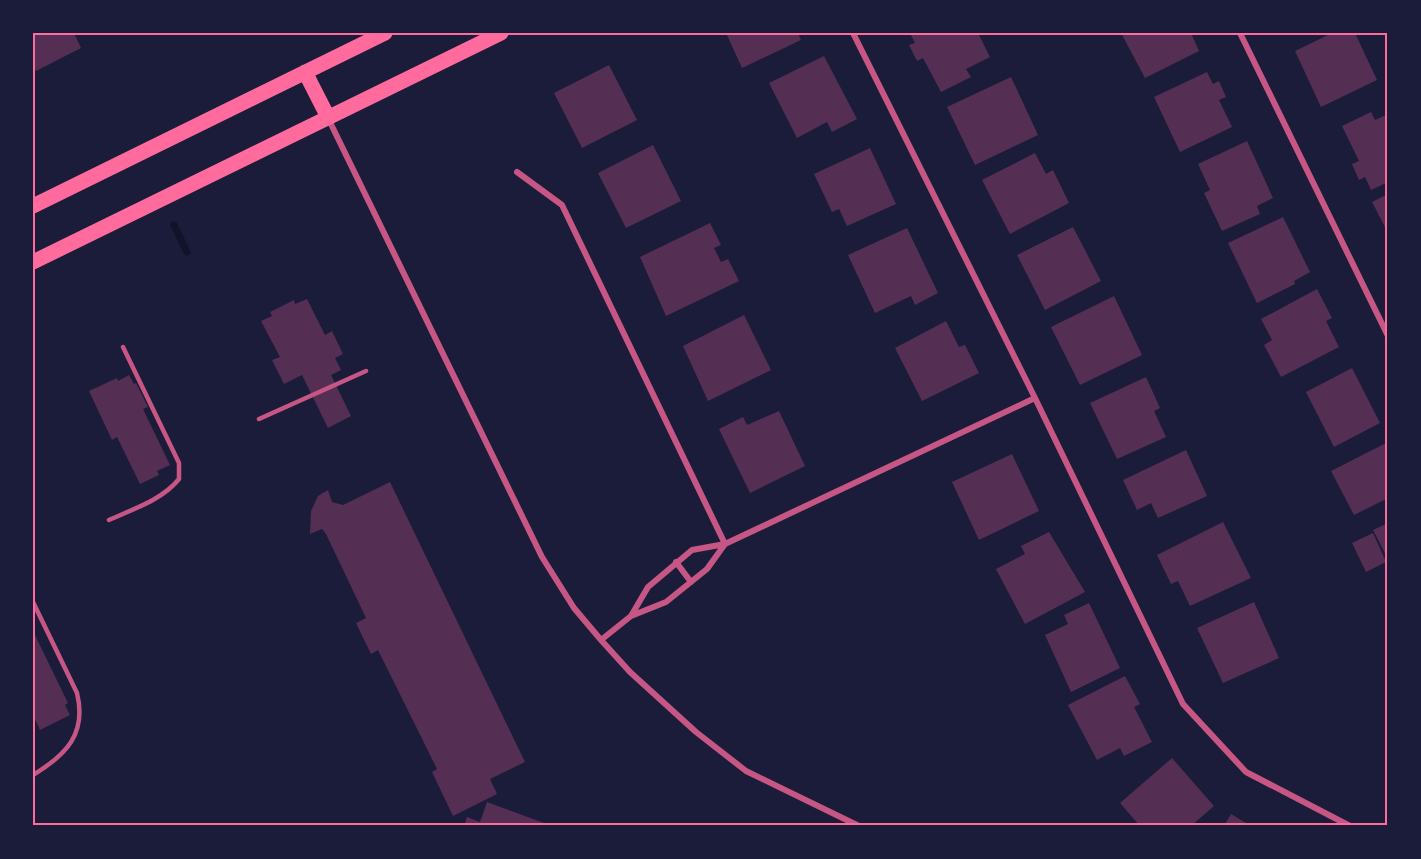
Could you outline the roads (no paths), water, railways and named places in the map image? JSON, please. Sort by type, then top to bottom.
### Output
[{"type":"main road","points":[[33,206],[385,33]]},
{"type":"main road","points":[[33,262],[501,33]]},
{"type":"main road","points":[[304,72],[328,117]]},
{"type":"street","points":[[854,33],[1035,398],[1183,704],[1246,772],[1350,826]]},
{"type":"street","points":[[1240,33],[1388,336]]},
{"type":"street","points":[[328,117],[542,557],[574,608],[630,672],[696,732],[746,771],[859,826]]},
{"type":"street","points":[[517,172],[562,205],[725,544]]},
{"type":"street","points":[[630,616],[648,587],[692,550],[725,544],[1035,398]]},
{"type":"street","points":[[601,640],[630,616],[666,602],[707,569],[725,544]]},
{"type":"street","points":[[676,562],[691,582]]},
{"type":"lane","points":[[109,520],[171,490],[179,480],[179,463],[123,347]]},
{"type":"lane","points":[[259,419],[366,371]]},
{"type":"lane","points":[[33,602],[76,693],[80,707],[80,724],[74,739],[49,765],[33,775]]},
{"type":"waterway","points":[[174,225],[187,252]]}]
